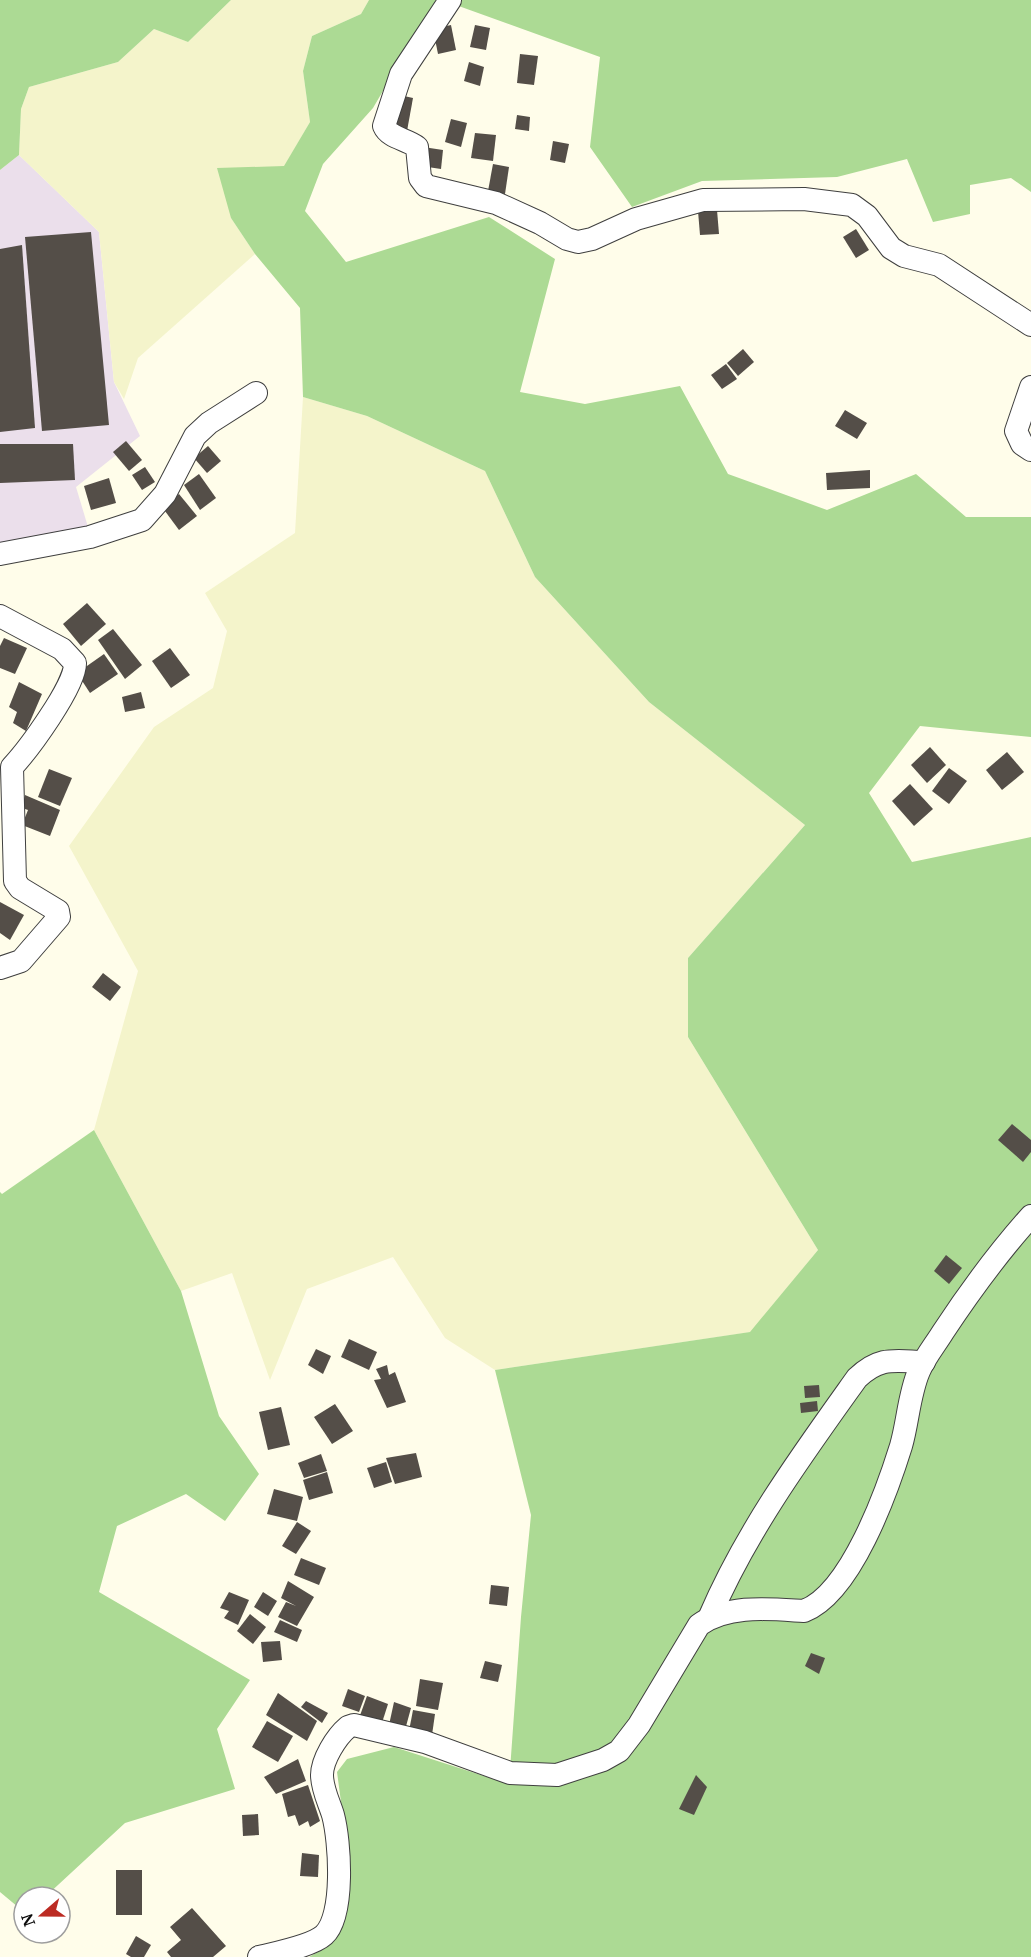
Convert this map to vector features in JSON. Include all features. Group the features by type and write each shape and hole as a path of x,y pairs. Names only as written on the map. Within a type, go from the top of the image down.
{"street":[{"path":"450,0 401,74 384,126 389,134 410,141 417,147 420,178 426,186 496,203 540,223 567,239 578,242 592,239 636,219 703,200 804,199 852,206 867,216 891,248 904,256 939,265 1031,325"},
{"path":"1031,387 1016,431 1022,444 1031,450"},
{"path":"0,554 90,537 142,520 165,494 195,436 209,423 256,393"},
{"path":"0,616 62,649 75,663 70,685 23,755 6,764 15,881 20,888 59,914 58,920 21,961 0,968"},
{"path":"259,1957 317,1940 330,1928 338,1906 338,1849 334,1817 322,1773 325,1761 348,1727 354,1725 389,1731 510,1773 557,1775 603,1760 619,1751 639,1725 699,1624 724,1611 804,1611 826,1597 856,1556 866,1536 901,1446 916,1379 924,1362 970,1290 997,1254 1031,1216"},
{"path":"710,1617 741,1550 780,1487 856,1378 873,1364 882,1361 924,1362"}],"shaded area":[{"path":"19,155 99,232 114,382 140,436 76,487 88,527 0,544 0,170"}],"green space":[{"path":"0,0 231,0 188,42 154,29 118,62 29,87 21,109 19,155 0,170"},
{"path":"231,0 369,0 361,14 312,36 303,71 310,122 284,167 231,218 255,254 138,358 124,399 114,382 99,232 19,155 21,109 29,87 118,62 154,29 188,42"},
{"path":"369,0 436,0 373,108 323,164 305,211 346,262 489,217 555,259 520,392 585,404 680,386 728,474 827,510 916,474 966,517 1031,517 1031,737 920,726 869,793 912,862 1031,837 1031,1957 309,1957 330,1945 347,1914 341,1802 337,1772 347,1759 394,1747 509,1784 531,1515 495,1370 750,1332 818,1250 688,1037 688,958 805,825 649,702 535,577 485,471 367,416 303,397 300,308 255,254 231,218 217,168 284,166 310,122 303,71 312,36 361,14"},
{"path":"442,0 1031,0 1031,192 1011,178 970,185 970,214 933,222 907,159 837,177 702,181 632,207 590,147 600,57"},
{"path":"303,397 367,416 485,471 535,577 649,702 805,825 688,958 688,1037 818,1250 751,1332 495,1370 445,1338 393,1257 307,1289 270,1380 232,1273 181,1291 94,1130 138,971 69,846 154,727 213,688 227,631 205,593 295,533"},
{"path":"94,1130 181,1291 219,1416 259,1474 225,1521 186,1494 117,1526 99,1592 250,1680 217,1729 235,1789 125,1823 58,1885 12,1885 12,1902 0,1892 0,1192 2,1194"}],"building":[{"path":"451,25 456,50 438,54 433,29"},
{"path":"475,25 490,28 486,50 470,47"},
{"path":"520,54 538,56 534,85 517,83"},
{"path":"469,62 484,67 480,86 464,81"},
{"path":"395,94 413,98 407,131 389,128"},
{"path":"517,115 530,117 529,131 515,129"},
{"path":"451,119 467,123 461,147 445,142"},
{"path":"475,133 496,135 493,161 471,158"},
{"path":"553,141 569,144 565,163 550,160"},
{"path":"423,147 443,150 441,169 421,166"},
{"path":"493,164 509,167 505,194 488,191"},
{"path":"717,210 719,234 700,235 698,211"},
{"path":"856,229 869,250 856,258 843,237"},
{"path":"91,232 109,425 42,431 25,237"},
{"path":"22,245 35,428 0,432 0,249"},
{"path":"743,349 754,362 738,376 727,363"},
{"path":"726,364 737,379 722,389 711,375"},
{"path":"845,410 867,423 857,439 835,426"},
{"path":"126,441 142,460 129,471 113,452"},
{"path":"0,444 73,444 75,480 0,483"},
{"path":"208,446 221,461 207,473 194,458"},
{"path":"145,467 155,482 142,490 132,475"},
{"path":"870,470 870,488 827,490 826,473"},
{"path":"199,474 216,498 200,510 184,485"},
{"path":"109,478 116,503 91,510 84,486"},
{"path":"179,494 197,516 179,530 162,507"},
{"path":"87,603 106,624 81,646 63,624"},
{"path":"113,629 142,665 125,679 98,640"},
{"path":"4,638 27,648 15,674 0,668 0,646"},
{"path":"170,648 190,675 171,688 152,661"},
{"path":"104,654 118,674 90,693 77,673"},
{"path":"19,682 42,694 26,731 13,723 17,712 9,707"},
{"path":"141,692 145,708 125,712 122,697"},
{"path":"930,747 946,765 927,783 911,765"},
{"path":"1007,752 1024,772 1002,790 986,770"},
{"path":"949,768 967,781 949,804 932,791"},
{"path":"49,769 72,778 60,806 38,797"},
{"path":"910,784 933,809 914,826 892,801"},
{"path":"25,795 60,810 50,836 22,825 28,810 22,808"},
{"path":"0,902 24,915 10,940 0,933"},
{"path":"103,973 121,987 110,1001 92,987"},
{"path":"1012,1124 1031,1140 1031,1152 1023,1162 998,1140"},
{"path":"946,1255 962,1268 949,1284 934,1271"},
{"path":"349,1339 377,1352 369,1370 341,1357"},
{"path":"316,1349 331,1356 323,1374 308,1365"},
{"path":"387,1365 389,1375 395,1372 406,1402 387,1408 374,1380 381,1379 376,1369"},
{"path":"819,1385 820,1397 805,1398 804,1386"},
{"path":"817,1401 818,1411 801,1413 800,1403"},
{"path":"335,1404 353,1431 332,1444 314,1417"},
{"path":"281,1407 290,1445 268,1450 259,1412"},
{"path":"416,1453 422,1477 395,1484 386,1458"},
{"path":"321,1454 327,1471 304,1478 298,1463"},
{"path":"386,1462 392,1482 374,1488 367,1468"},
{"path":"327,1472 333,1493 309,1500 303,1480"},
{"path":"274,1489 303,1497 297,1521 267,1514"},
{"path":"297,1522 311,1531 296,1554 282,1546"},
{"path":"301,1558 326,1568 319,1585 294,1575"},
{"path":"288,1581 314,1597 297,1626 278,1617 286,1602 296,1606 281,1598"},
{"path":"491,1585 509,1587 507,1606 489,1604"},
{"path":"229,1592 249,1600 238,1625 224,1618 229,1611 220,1608"},
{"path":"263,1592 277,1601 268,1616 254,1607"},
{"path":"250,1614 266,1627 253,1644 237,1631"},
{"path":"280,1620 302,1630 297,1642 274,1632"},
{"path":"280,1641 282,1660 263,1662 261,1642"},
{"path":"811,1653 825,1658 819,1674 805,1666"},
{"path":"485,1661 502,1665 498,1682 480,1678"},
{"path":"420,1679 443,1683 438,1710 416,1706"},
{"path":"348,1689 365,1696 359,1712 342,1706"},
{"path":"278,1693 317,1721 307,1741 266,1715"},
{"path":"367,1696 388,1704 380,1729 358,1721"},
{"path":"306,1701 328,1713 322,1723 301,1707"},
{"path":"394,1702 411,1708 405,1730 389,1725"},
{"path":"413,1710 435,1714 432,1735 409,1731"},
{"path":"267,1721 293,1736 278,1762 252,1747"},
{"path":"298,1759 306,1781 276,1794 264,1777"},
{"path":"696,1775 707,1787 694,1815 679,1809"},
{"path":"308,1785 320,1821 310,1827 308,1821 299,1826 295,1815 288,1817 282,1794"},
{"path":"258,1814 259,1835 243,1836 242,1815"},
{"path":"302,1853 319,1855 318,1877 300,1876"},
{"path":"116,1870 142,1870 142,1915 116,1915"},
{"path":"192,1908 226,1946 213,1957 171,1957 167,1952 181,1940 170,1927"},
{"path":"136,1936 151,1945 144,1957 131,1957 126,1954"}]}
